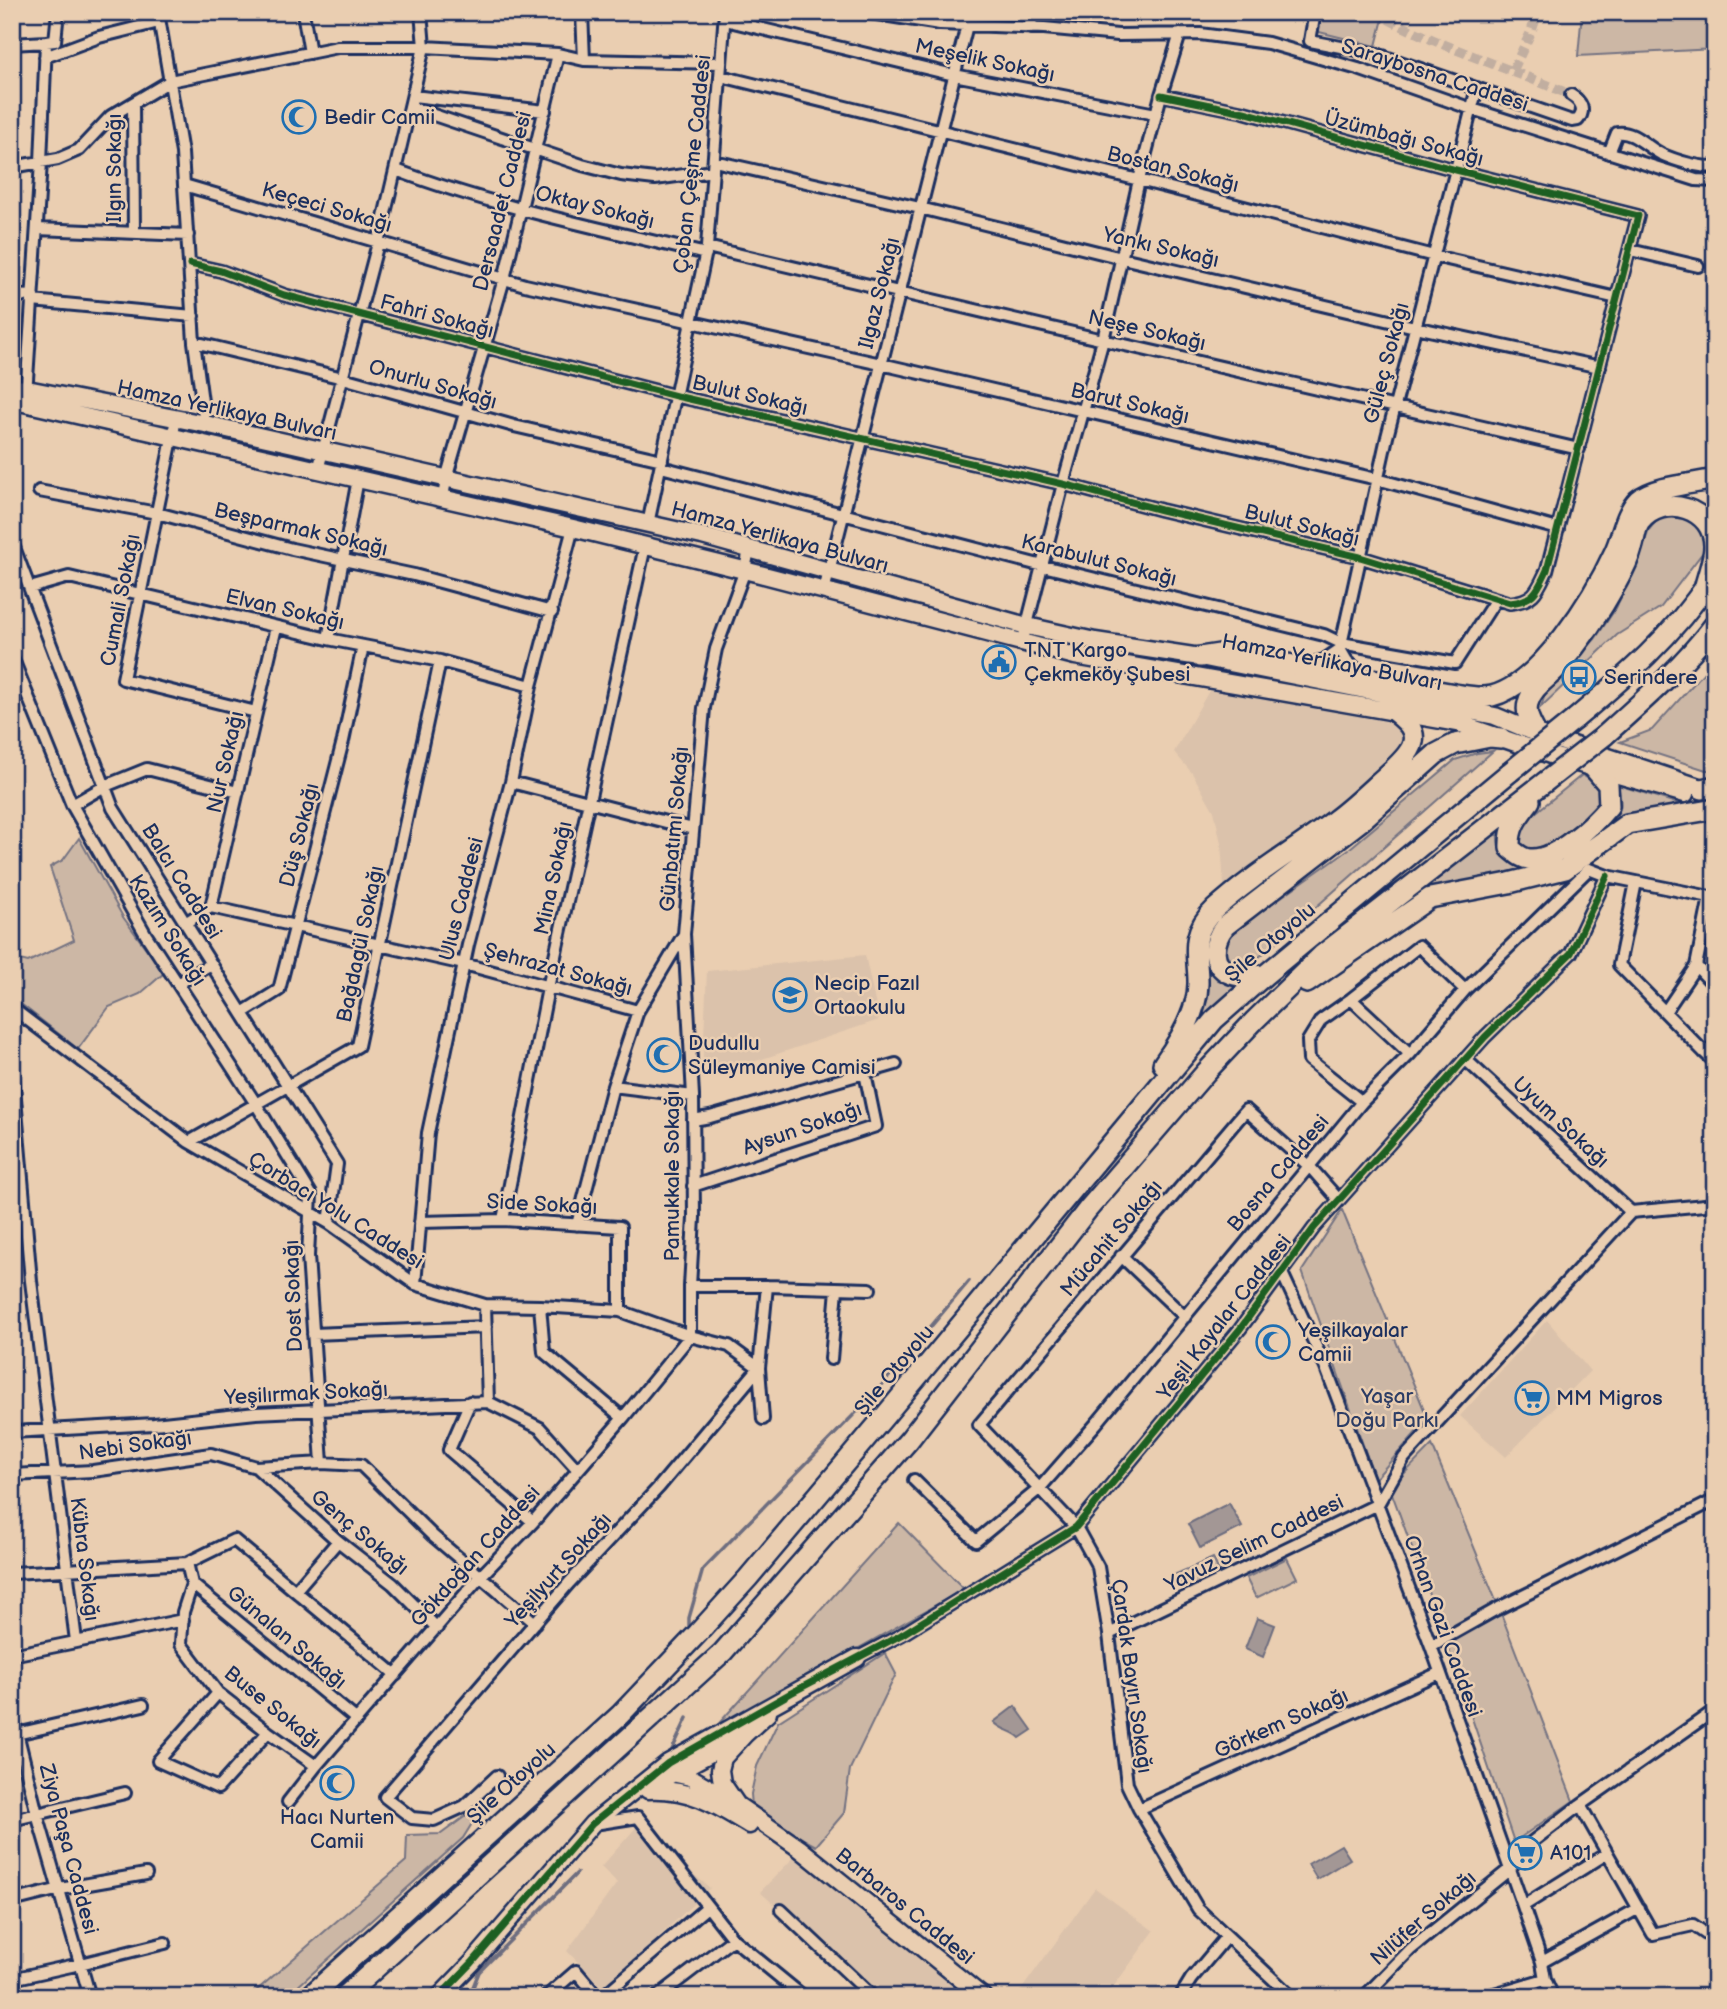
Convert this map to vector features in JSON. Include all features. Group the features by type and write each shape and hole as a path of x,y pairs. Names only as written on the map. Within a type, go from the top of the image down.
{"highway":[{"path":"1200,657 1226,653 1479,698 1493,696 1509,690 1532,674 1555,647 1589,598 1611,559 1631,510 1638,501 1660,490 1715,479"},
{"path":"1536,733 1527,716 1528,703 1534,692 1557,670 1609,596 1626,565 1639,524 1647,516 1658,509 1671,506 1693,510 1702,517 1715,547 1710,581"},
{"name":"Şile Otoyolu","path":"309,1997 620,1715 698,1633 876,1427 1214,1020 1653,651 1683,618 1710,581"},
{"path":"1592,766 1608,785 1609,806 1599,818 1556,853 1529,859 1519,856 1510,848 1511,830 1545,782 1604,736 1649,695 1715,624"},
{"path":"1693,650 1715,638"},
{"path":"1110,1144 1177,1043 1196,1002 1196,948 1201,925 1215,909 1247,883 1337,819 1393,769 1413,744 1410,726 1395,712"},
{"path":"1265,975 1230,974 1219,965 1214,951 1217,935 1225,926 1361,821 1436,754 1455,744 1490,737 1501,738"},
{"name":"Şile Otoyolu","path":"344,1997 723,1653 909,1440 1088,1209 1206,1072 1255,1020 1322,956 1545,782"},
{"path":"1255,1020 1430,898 1510,883 1565,869 1627,824 1715,809"}],"main road":[{"name":"Hamza Yerlikaya Bulvarı","path":"19,396 205,424 648,524 828,570 1027,626 1200,657 1495,716 1536,733 1712,792"},
{"name":"Hamza Yerlikaya Bulvarı","path":"19,396 171,436 745,570 1022,644 1075,656 1458,723 1592,766 1712,792"},
{"name":"Yeşil Kayalar Caddesi","path":"736,1732 791,1693 857,1658"},
{"path":"439,1997 593,1825 736,1732"},
{"path":"736,1732 720,1770 722,1783 737,1805"},
{"path":"593,1825 618,1814 675,1770"},
{"path":"675,1770 695,1796"},
{"path":"675,1770 737,1805 799,1848"},
{"path":"648,1790 680,1791 695,1796 780,1843 799,1848"},
{"name":"Barbaros Caddesi","path":"799,1848 983,1997"}],"street":[{"path":"12,44 55,41 58,12"},
{"path":"303,12 310,52"},
{"path":"318,470 378,243 424,47 421,12"},
{"path":"582,12 584,60"},
{"name":"Saraybosna Caddesi","path":"864,12 940,23 1118,34 1200,34 1268,43 1358,69 1696,180 1715,181"},
{"path":"1031,28 1032,12"},
{"path":"1315,12 1310,41 1377,54 1572,121 1578,120 1583,111 1578,99 1571,95"},
{"name":"Çoban Çeşme Caddesi","path":"648,524 707,250 725,16"},
{"name":"Meşelik Sokağı","path":"725,16 954,75 1156,114"},
{"path":"45,57 159,17 182,153 194,342 205,424"},
{"name":"Ilgaz Sokağı","path":"824,591 967,25"},
{"path":"1022,644 1103,340 1156,114 1180,34"},
{"path":"19,396 32,299 46,42"},
{"path":"12,167 58,159 79,150 111,116 170,81 338,47 424,47 558,54 584,60 721,63"},
{"name":"Dersaadet Caddesi","path":"443,498 446,479 504,279 558,54"},
{"name":"Bostan Sokağı","path":"721,76 1434,256 1617,298"},
{"name":"Güleç Sokağı","path":"1341,646 1377,479 1477,88"},
{"name":"Üzümbağı Sokağı","path":"1161,95 1244,112 1638,216"},
{"path":"411,101 545,111"},
{"path":"411,101 582,166 655,179 714,166"},
{"name":"Ilgın Sokağı","path":"134,103 134,233"},
{"path":"1609,153 1617,133 1627,132 1662,155 1706,167 1715,166"},
{"name":"Yankı Sokağı","path":"714,166 920,208 1415,327 1600,368"},
{"name":"Oktay Sokağı","path":"396,170 421,180 522,208 707,250"},
{"name":"Keçeci Sokağı","path":"184,185 504,279 692,321"},
{"name":"Bulut Sokağı","path":"676,396 1063,484 1360,557 1510,603 1526,601 1538,589 1547,570 1638,216"},
{"path":"37,229 188,235"},
{"name":"Neşe Sokağı","path":"707,250 899,291 1579,449"},
{"path":"1630,250 1698,266"},
{"name":"Fahri Sokağı","path":"190,264 221,271 284,295 676,396"},
{"path":"12,295 193,316"},
{"name":"Barut Sokağı","path":"692,321 1377,479 1558,528"},
{"name":"Onurlu Sokağı","path":"194,342 662,463"},
{"name":"Cumali Sokağı","path":"176,419 123,679 256,712"},
{"name":"Karabulut Sokağı","path":"662,463 1043,566 1324,635 1341,646 1455,663 1496,598"},
{"path":"328,639 358,479"},
{"name":"Beşparmak Sokağı","path":"39,491 157,513 292,549 414,575 552,612"},
{"name":"Ulus Caddesi","path":"415,1284 428,1133 464,964 531,686 573,528"},
{"name":"Balcı Caddesi","path":"12,542 113,808 337,1164 329,1223"},
{"name":"Mina Sokağı","path":"503,1220 548,988 645,546"},
{"name":"Günbatımı Sokağı","path":"577,1225 613,1086 638,1011 684,934 704,708 716,649 745,570 749,549"},
{"name":"Elvan Sokağı","path":"30,588 69,578 328,639 440,662 531,686"},
{"name":"Nur Sokağı","path":"211,907 276,627"},
{"name":"Düş Sokağı","path":"242,1013 279,990 343,741 363,646"},
{"path":"1295,665 1324,660 1341,646 1347,661 1370,679"},
{"name":"Kazım Sokağı","path":"12,657 72,805 146,935 311,1194 309,1211"},
{"name":"Bağdagül Sokağı","path":"189,1142 358,1046 440,662"},
{"path":"72,805 105,786 147,769 238,792"},
{"path":"510,782 693,829"},
{"name":"Bosna Caddesi","path":"914,1480 976,1541 1039,1489 1362,1102 1410,1054 1465,990 1589,869 1607,876 1712,897"},
{"name":"Yeşil Kayalar Caddesi","path":"857,1658 901,1635 1076,1527 1240,1329 1314,1228 1485,1037 1572,953 1607,876"},
{"path":"1636,882 1619,965 1715,1062"},
{"path":"1665,1012 1696,965 1712,897"},
{"path":"185,923 211,907"},
{"name":"Şehrazat Sokağı","path":"211,907 464,964 638,1011"},
{"name":"Pamukkale Sokağı","path":"684,934 693,1096 694,1218 690,1336"},
{"path":"1362,1102 1309,1060 1308,1041 1321,1020 1419,946 1465,990"},
{"path":"178,984 211,964"},
{"path":"1696,965 1715,986"},
{"path":"1351,999 1410,1054"},
{"name":"Çorbacı Yolu Caddesi","path":"12,1008 189,1142 329,1223 415,1284 485,1305 620,1311 690,1336 729,1346 758,1368"},
{"path":"1704,1052 1715,1046"},
{"name":"Uyum Sokağı","path":"1465,1059 1631,1212"},
{"name":"Kübra Sokağı","path":"12,1064 24,1206 76,1641"},
{"path":"693,1120 896,1064"},
{"name":"Aysun Sokağı","path":"693,1186 876,1126 865,1073"},
{"path":"613,1086 693,1096"},
{"name":"Mücahit Sokağı","path":"1039,1489 979,1425 1246,1110 1310,1167 1339,1200"},
{"path":"1378,1504 1404,1458 1631,1212 1715,1205"},
{"path":"12,1207 24,1206"},
{"name":"Dost Sokağı","path":"309,1211 308,1256 321,1463"},
{"name":"Side Sokağı","path":"420,1222 503,1220 620,1227 620,1311"},
{"path":"1121,1256 1185,1317"},
{"name":"Orhan Gazi Caddesi","path":"1282,1273 1326,1368 1378,1504 1431,1646 1553,1997"},
{"path":"690,1286 870,1289"},
{"path":"762,1419 758,1368 767,1286"},
{"path":"831,1359 837,1289"},
{"path":"485,1305 488,1402"},
{"path":"540,1306 544,1352 623,1418"},
{"path":"313,1334 486,1327"},
{"name":"Gökdoğan Caddesi","path":"288,1802 480,1577 533,1522 623,1418 690,1336"},
{"name":"Yeşilyurt Sokağı","path":"497,1776 465,1806 434,1820 412,1818 385,1797 569,1583 659,1487 758,1368"},
{"path":"470,1402 449,1450 533,1522"},
{"name":"Yeşilırmak Sokağı","path":"12,1432 103,1428 256,1413 488,1402 540,1428 578,1470"},
{"name":"Nebi Sokağı","path":"12,1475 93,1471 211,1454 256,1467 321,1463 360,1465 433,1536 536,1623"},
{"name":"Genç Sokağı","path":"256,1467 338,1541 393,1584 437,1628"},
{"name":"Çardak Bayırı Sokağı","path":"1039,1489 1076,1527 1098,1567 1127,1784 1139,1809 1198,1909 1292,1997"},
{"path":"1431,1646 1495,1610 1715,1500"},
{"name":"Yavuz Selim Caddesi","path":"1109,1634 1378,1504"},
{"path":"12,1573 187,1563 234,1541 396,1675"},
{"path":"295,1591 338,1541"},
{"name":"Buse Sokağı","path":"187,1563 192,1584 183,1612 181,1644 218,1693 316,1766"},
{"name":"Günalan Sokağı","path":"192,1584 357,1720"},
{"path":"12,1655 183,1620"},
{"name":"Görkem Sokağı","path":"1139,1809 1439,1673"},
{"path":"218,1693 158,1761 218,1788 268,1732"},
{"path":"15,1735 143,1705"},
{"name":"Nilüfer Sokağı","path":"1364,1997 1411,1949 1510,1869 1524,1848 1715,1710"},
{"name":"Ziya Paşa Caddesi","path":"12,1712 15,1735 90,1997"},
{"path":"12,1821 125,1793"},
{"path":"1580,1805 1653,1934 1693,1925 1715,1940"},
{"path":"593,1825 638,1817 706,1908 733,1939 804,1997"},
{"path":"1523,1906 1606,1854"},
{"path":"12,1901 60,1889 146,1874"},
{"path":"545,1997 576,1971 600,1997 706,1908"},
{"path":"1542,1962 1639,1908"},
{"path":"781,1910 873,1997"},
{"path":"1180,1997 1191,1979 1227,1936"},
{"path":"657,1997 733,1939"},
{"path":"12,1979 165,1943"},
{"path":"1484,1997 1545,1979"},
{"path":"781,1997 794,1989"}],"shaded area":[{"path":"1210,689 1395,723 1403,730 1408,745 1344,806 1224,886 1221,843 1214,811 1192,773 1174,752"},
{"name":"Necip Fazıl Ortaokulu","path":"865,955 879,1020 702,1079 707,971"},
{"name":"MM Migros","path":"1547,1320 1590,1371 1506,1457 1460,1416"},
{"path":"1229,1503 1242,1527 1200,1548 1188,1524"},
{"path":"1257,1618 1275,1625 1263,1657 1245,1649"},
{"path":"1015,1706 1032,1730 1020,1738 994,1722"},
{"path":"640,1823 674,1858 710,1888 604,1989 567,1951 617,1883 601,1867"},
{"path":"1341,1845 1350,1859 1317,1879 1308,1864"},
{"path":"797,1854 966,1997 879,1997 760,1892"},
{"path":"1095,1888 1154,1931 1106,1997 1016,1997"}],"green space":[{"path":"1320,12 1373,12 1384,15 1376,46 1315,31"},
{"path":"1582,12 1715,12 1715,49 1578,56"},
{"path":"1668,513 1690,515 1705,539 1703,552 1661,607 1617,635 1541,707 1546,691 1595,639 1616,608 1649,530 1657,520"},
{"path":"1715,660 1715,770 1706,770 1620,742 1652,730"},
{"path":"1493,751 1249,966 1234,962 1224,953 1223,947 1230,933 1349,849 1455,760"},
{"path":"1582,775 1598,785 1604,794 1600,807 1543,849 1522,849 1518,843 1524,822"},
{"path":"1618,785 1686,806 1611,824 1620,806"},
{"path":"1498,829 1499,845 1504,856 1513,863 1528,868 1420,893"},
{"path":"79,838 123,917 164,973 140,994 109,1007 78,1049 12,997 12,958 28,962 74,940 50,867 63,860"},
{"path":"1210,971 1218,980 1238,984 1197,1024"},
{"name":"Yaşar Doğu Parkı","path":"1342,1210 1428,1419 1375,1479 1302,1271"},
{"path":"1432,1445 1497,1603 1573,1801 1514,1842 1390,1488"},
{"path":"899,1523 964,1589 713,1730"},
{"path":"1213,1558 1221,1576 1184,1592 1176,1574"},
{"path":"1287,1558 1297,1578 1256,1598 1246,1578"},
{"path":"885,1653 896,1674 850,1769 844,1813 816,1846 759,1815 752,1806 751,1794 757,1766 778,1722"},
{"path":"486,1801 463,1838 286,1997 249,1997 406,1861 407,1835 441,1834"}],"waterway":[{"path":"689,1632 689,1618 703,1569 875,1393 969,1281"},
{"path":"671,1752 687,1718"},
{"path":"469,1997 479,1972 577,1873"}],"tunnel":[{"path":"1375,12 1447,46 1571,95"},
{"path":"1513,70 1538,12"}],"cycle path":[{"path":"190,264 221,271 284,295 676,396 1063,484 1360,557 1510,603 1530,597 1547,570 1638,216 1244,112 1161,95"},
{"path":"439,1997 472,1963 592,1824 668,1763 791,1693 901,1635 1076,1527 1240,1329 1314,1228 1485,1037 1571,953 1607,876"}],"place":[{"name":"Bedir Camii","path":"299,117"},
{"name":"TNT Kargo Çekmeköy Şubesi","path":"999,662"},
{"name":"Serindere","path":"1579,677"},
{"name":"Necip Fazıl Ortaokulu","path":"790,995"},
{"name":"Dudullu Süleymaniye Camisi","path":"664,1055"},
{"name":"Yeşilkayalar Camii","path":"1273,1342"},
{"name":"MM Migros","path":"1532,1398"},
{"name":"Hacı Nurten Camii","path":"337,1783"},
{"name":"A101","path":"1525,1853"}]}
